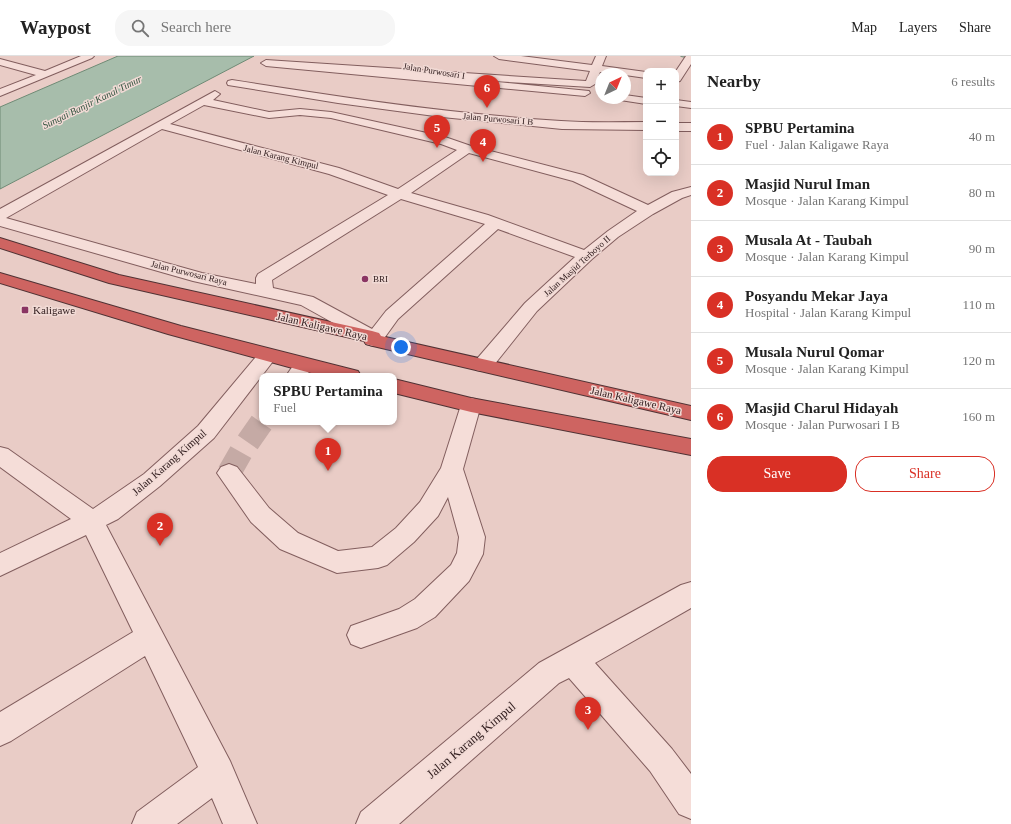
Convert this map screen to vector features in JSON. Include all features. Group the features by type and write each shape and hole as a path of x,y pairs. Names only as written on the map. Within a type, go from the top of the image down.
{"highway":[{"name":"Jalan Kaligawe Raya","path":"0,243 114,279 691,413"},
{"path":"0,278 80,303 267,356 300,370 326,373"},
{"path":"397,387 471,405 691,447"}],"street":[{"path":"0,93 76,56"},
{"path":"0,86 89,56"},
{"path":"261,66 281,56"},
{"path":"499,56 596,68 601,56"},
{"path":"679,74 690,57"},
{"name":"Jalan Purwosari I","path":"353,58 595,94"},
{"path":"0,62 41,73"},
{"path":"261,66 301,65 416,84"},
{"path":"261,66 590,84 595,71"},
{"path":"261,66 585,93"},
{"path":"631,73 643,75"},
{"path":"0,215 205,100 245,75"},
{"name":"Jalan Purwosari I B","path":"232,83 338,100 442,114 562,125 643,126"},
{"path":"631,99 643,101"},
{"path":"205,100 203,101 269,114 300,112 331,115 445,141 467,149 578,178 648,211"},
{"path":"679,103 691,104"},
{"name":"Jalan Karang Kimpul","path":"161,125 334,171 400,194 483,218 586,256"},
{"path":"679,127 691,127"},
{"path":"264,290 264,278 400,194 467,149"},
{"name":"Jalan Masjid Terboyo II","path":"483,365 531,307 586,256 613,234 648,211 677,195 691,191"},
{"name":"Jalan Purwosari Raya","path":"0,221 198,277 264,290 307,301 373,338"},
{"path":"373,338 392,315 495,223"},
{"name":"Jalan Karang Kimpul","path":"0,565 109,512 152,480 206,432 267,356"},
{"path":"229,473 260,515 289,541 337,562 378,557 405,535 429,509 452,469 471,405"},
{"path":"0,455 92,521 218,774 240,824"},
{"path":"361,635 407,619 425,608 460,573 470,554 472,537 452,469"},
{"name":"Jalan Karang Kimpul","path":"372,824 549,673 691,594"},
{"path":"0,730 150,637"},
{"path":"573,660 661,760 691,802"},
{"path":"149,824 218,774"}],"water":[{"name":"Sungai Banjir Kanal Timur","path":"118,56 254,56 0,189 0,107"}],"waterway":[{"path":"682,56 691,58"}],"tunnel":[{"path":"229,473 241,452 260,425"}],"place":[{"name":"Masjid Charul Hidayah","path":"487,108"},
{"name":"Musala Nurul Qomar","path":"437,148"},
{"name":"Posyandu Mekar Jaya","path":"483,162"},
{"name":"BRI","path":"365,279"},
{"name":"Kaligawe","path":"25,310"},
{"name":"SPBU Pertamina","path":"328,471"},
{"name":"Masjid Nurul Iman","path":"160,546"},
{"name":"Musala At - Taubah","path":"588,730"}]}
